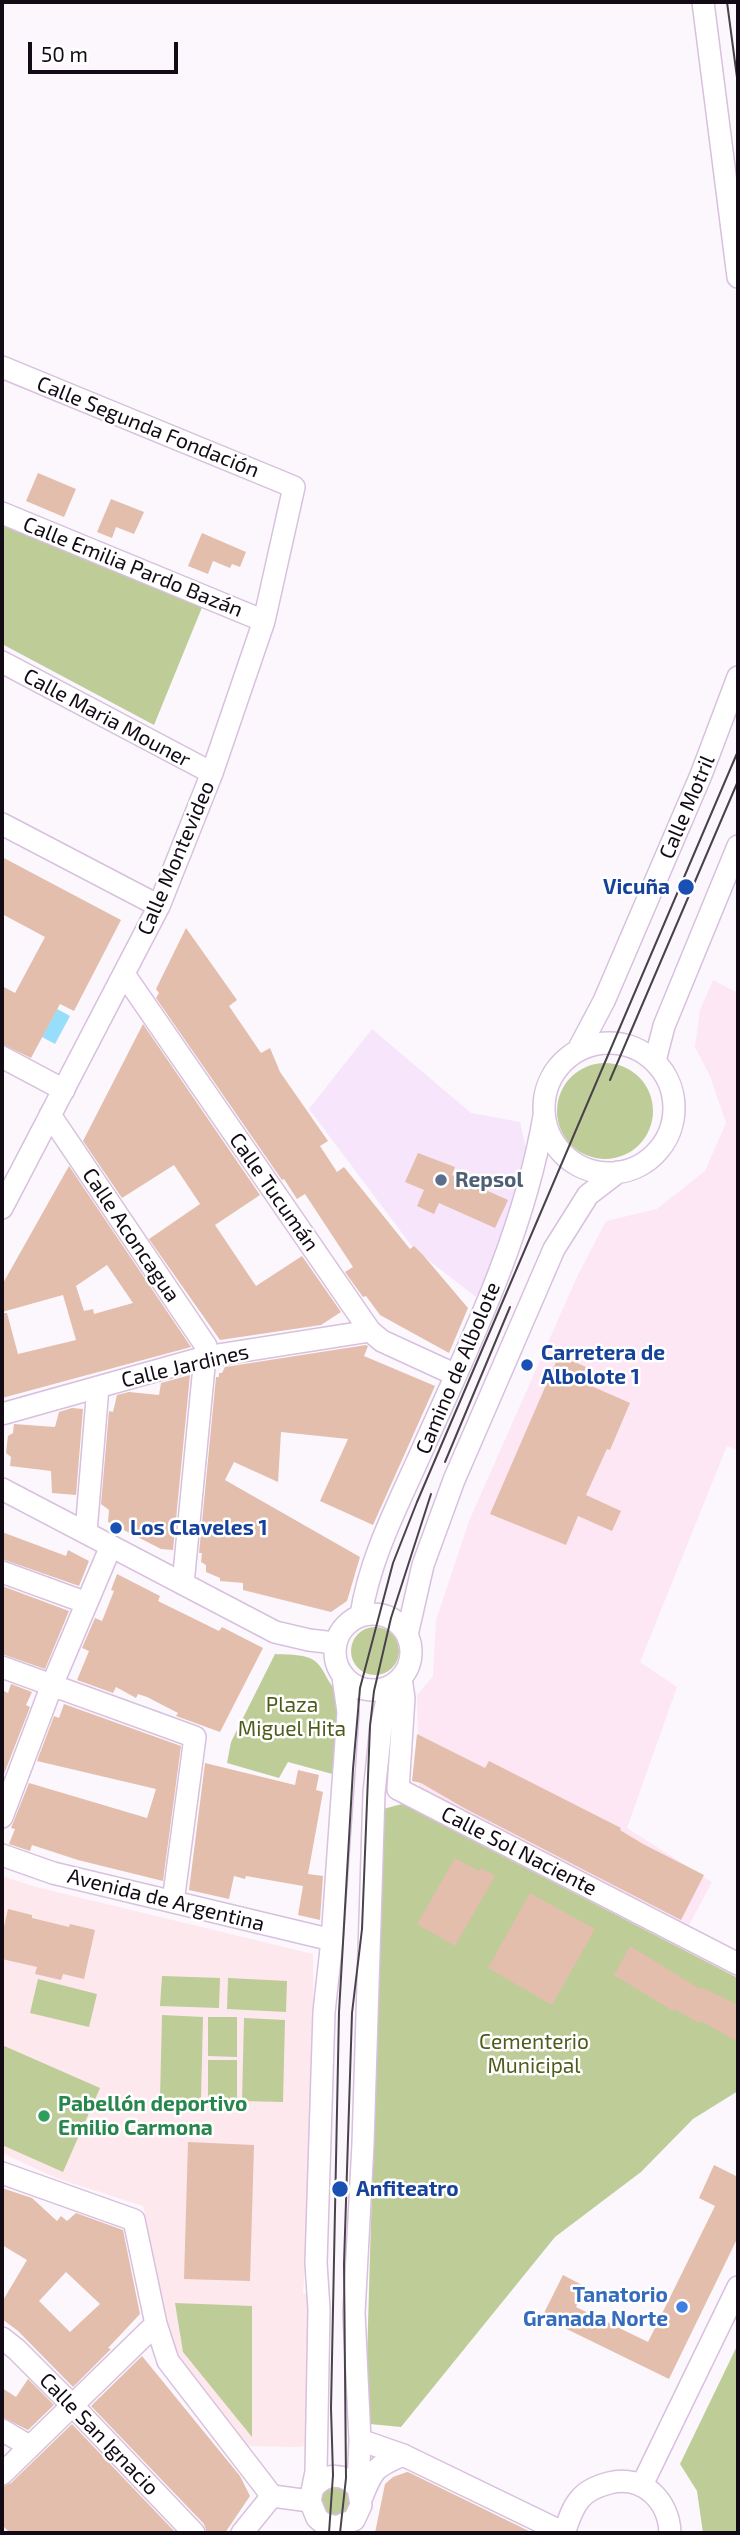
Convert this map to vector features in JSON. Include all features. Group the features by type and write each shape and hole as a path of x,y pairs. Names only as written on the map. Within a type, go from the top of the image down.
{"street":[{"path":"703,2 738,277"},
{"name":"Calle Segunda Fondación","path":"2,368 295,486"},
{"name":"Calle Montevideo","path":"2,1209 159,906 212,773 264,621 295,486"},
{"name":"Calle Emilia Pardo Bazán","path":"2,513 264,621"},
{"name":"Calle Maria Mouner","path":"2,662 212,773"},
{"name":"Calle Motril","path":"578,1050 604,1001 696,788 738,677"},
{"path":"2,824 159,906"},
{"path":"655,1061 664,1026 738,846"},
{"name":"Calle Tucumán","path":"124,974 370,1331 382,1341 456,1375"},
{"path":"614,1042 638,1049 655,1061 667,1078 674,1100 670,1132 662,1147 634,1168 618,1172 599,1172 584,1168 563,1154 551,1138 544,1116 548,1083 556,1069 578,1050 597,1043 614,1042"},
{"path":"2,1057 64,1090"},
{"name":"Calle Aconcagua","path":"51,1115 206,1346 205,1357"},
{"name":"Camino de Albolote","path":"361,1615 380,1543 456,1375 514,1235 536,1166 544,1116"},
{"name":"Camino de Albolote","path":"407,1635 423,1565 454,1480 554,1249 588,1195 618,1172"},
{"name":"Calle Jardines","path":"2,1414 205,1357 370,1331"},
{"path":"183,1584 205,1357"},
{"path":"86,1532 98,1387"},
{"path":"2,1489 275,1632 335,1643"},
{"path":"2,1816 52,1685 111,1546"},
{"path":"2,1572 87,1603"},
{"path":"344,1677 348,1712 332,1940 324,2012 316,2263 319,2309 314,2510 323,2523 336,2527 354,2527 359,2513 360,2494 354,2314 363,2144 374,1793 386,1704 409,1667 412,1650 407,1635 391,1618 374,1614 361,1615 350,1621 335,1643 337,1667 344,1677 355,1686 373,1691 398,1681"},
{"path":"2,1667 195,1737 173,1902"},
{"name":"Calle Sol Naciente","path":"398,1681 404,1699 398,1789 738,1964"},
{"name":"Avenida de Argentina","path":"2,1855 53,1873 332,1940"},
{"path":"2,2173 134,2220 156,2324 168,2361 272,2496 314,2510"},
{"path":"642,2485 738,2287"},
{"path":"2,2474 156,2324"},
{"name":"Calle San Ignacio","path":"2,2338 73,2406 194,2533"},
{"path":"2,2430 29,2446"},
{"path":"360,2440 403,2455 564,2533 581,2498 596,2487 619,2481 642,2485 660,2500 669,2516 670,2533"},
{"path":"360,2494 371,2473 382,2464 403,2455"},
{"path":"314,2510 325,2477 346,2478 360,2494"},
{"path":"242,2533 272,2496"}],"shaded area":[{"path":"713,980 738,993 738,1450 727,1446 640,1662 677,1687 627,1828 712,1882 689,1925 419,1787 417,1695 433,1676 436,1620 469,1521 577,1277 606,1221 657,1209 705,1171 726,1123 710,1076 695,1047 700,1010"},
{"name":"Repsol","path":"372,1029 471,1113 520,1122 526,1149 514,1212 476,1297 414,1249 309,1109"},
{"path":"2,1876 36,1887 313,1954 315,2142 303,2293 310,2295 305,2445 248,2446 174,2356 143,2206 56,2178 2,2153"}],"green space":[{"path":"2,523 203,605 154,725 2,644"},
{"path":"605,1063 623,1067 639,1077 649,1093 653,1111 649,1129 639,1145 623,1155 605,1159 587,1155 571,1145 561,1129 557,1111 561,1093 571,1077 587,1067"},
{"path":"375,1627 384,1628 392,1634 398,1642 398,1660 392,1668 384,1674 375,1675 366,1674 358,1668 352,1660 351,1651 352,1642 358,1634 366,1628"},
{"name":"Plaza Miguel Hita","path":"275,1654 298,1655 315,1661 339,1693 336,1775 288,1762 279,1778 227,1763 231,1742"},
{"name":"Cementerio Municipal","path":"402,1804 738,1978 738,2091 693,2119 641,2172 555,2237 401,2427 370,2424 367,2359 383,1809"},
{"path":"162,1976 220,1978 219,2008 160,2006"},
{"path":"228,1978 287,1981 286,2012 227,2009"},
{"path":"38,1979 97,1994 89,2027 30,2013"},
{"path":"162,2015 203,2017 201,2099 160,2098"},
{"path":"208,2017 237,2017 237,2057 208,2056"},
{"path":"244,2018 285,2020 283,2102 242,2101"},
{"name":"Pabellón deportivo Emilio Carmona","path":"2,2045 100,2088 63,2172 2,2145"},
{"path":"208,2060 237,2060 237,2100 208,2100"},
{"path":"175,2303 252,2306 252,2437 183,2352"},
{"path":"738,2344 738,2533 703,2533 697,2491 680,2464"},
{"path":"335,2487 346,2491 350,2502 346,2513 335,2517 324,2513 320,2502 324,2491"}],"water":[{"path":"57,1009 70,1016 55,1044 42,1037"}],"building":[{"path":"38,473 76,489 64,517 26,501"},
{"path":"111,499 144,512 134,534 116,527 112,538 97,532"},
{"path":"202,533 246,552 240,567 232,564 230,568 213,561 208,574 188,566"},
{"path":"2,857 121,920 74,1011 60,1004 31,1058 2,1044 2,986 15,993 45,937 2,914"},
{"path":"186,928 237,1000 229,1006 261,1053 270,1048 280,1072 328,1141 320,1146 337,1172 344,1167 410,1249 414,1246 423,1255 468,1308 449,1353 380,1315 366,1296 363,1297 345,1272 353,1267 305,1194 297,1199 284,1179 282,1180 156,998 159,993 156,989"},
{"path":"143,1024 260,1195 215,1225 256,1286 302,1256 341,1312 321,1325 220,1340 149,1239 200,1204 174,1165 122,1198 83,1141"},
{"path":"418,1153 455,1167 452,1175 508,1200 495,1228 439,1203 434,1214 417,1206 424,1190 405,1182"},
{"path":"69,1166 191,1347 2,1398 2,1313 7,1313 18,1354 76,1340 63,1295 2,1312 2,1285","holes":["107,1265 133,1303 94,1314 93,1309 84,1311 76,1286"]},
{"path":"368,1346 364,1356 435,1386 373,1525 320,1501 348,1439 281,1432 278,1482 234,1462 225,1480 360,1557 347,1601 331,1612 243,1590 243,1583 220,1581 220,1578 206,1572 206,1565 201,1562 202,1553 199,1553 216,1377 219,1377 225,1367"},
{"path":"559,1355 586,1367 580,1381 630,1403 610,1450 607,1449 586,1495 621,1511 612,1531 578,1516 566,1545 490,1514"},
{"path":"190,1375 173,1550 161,1549 108,1522 109,1510 101,1504 109,1411 113,1412 117,1395 129,1392 159,1395 161,1383"},
{"path":"72,1408 83,1409 76,1495 52,1493 51,1471 10,1466 11,1457 6,1453 8,1436 13,1433 14,1424 55,1427 59,1412"},
{"path":"2,1532 66,1556 68,1550 89,1561 79,1586 2,1559"},
{"path":"117,1574 160,1596 158,1601 219,1631 222,1627 263,1648 220,1732 176,1716 178,1713 147,1697 138,1694 136,1698 116,1687 113,1693 77,1680 89,1651 82,1648 95,1618 102,1621 114,1591 111,1590"},
{"path":"2,1586 69,1611 45,1669 2,1654"},
{"path":"11,1684 32,1692 26,1705 30,1707 4,1774 2,1690 8,1693"},
{"path":"64,1704 181,1746 163,1881 78,1860 32,1845 30,1851 9,1844 15,1829 11,1828 29,1783 147,1818 156,1789 37,1761 54,1716 59,1718"},
{"path":"417,1734 485,1768 489,1761 621,1828 620,1830 643,1844 704,1875 681,1920 421,1783 412,1781"},
{"path":"205,1763 295,1785 298,1770 319,1775 316,1790 323,1792 308,1874 323,1876 320,1920 298,1915 303,1886 234,1876 229,1899 189,1890"},
{"path":"455,1858 495,1876 455,1946 417,1924"},
{"path":"530,1893 595,1929 552,2005 488,1968"},
{"path":"8,1909 69,1927 70,1924 95,1930 84,1979 63,1974 61,1980 35,1974 37,1967 2,1959 2,1936"},
{"path":"630,1946 700,1989 701,1987 738,2005 738,2042 701,2021 699,2023 674,2009 673,2011 614,1975"},
{"path":"188,2142 254,2145 250,2281 184,2279"},
{"path":"714,2165 738,2177 738,2237 669,2379 542,2317 563,2275 586,2287 576,2307 648,2342 715,2206 699,2198"},
{"path":"2,2188 32,2198 57,2221 61,2216 67,2221 76,2213 123,2230 140,2314 108,2348 111,2349 73,2387 18,2331 2,2319 2,2302 27,2260 2,2245","holes":["66,2272 100,2304 70,2332 39,2301"]},
{"path":"142,2356 240,2476 250,2496 225,2533 207,2533 204,2524 91,2406"},
{"path":"28,2379 54,2405 28,2430 2,2417 2,2388 16,2397"},
{"path":"72,2424 176,2533 10,2533 2,2525 2,2487 11,2483"},
{"path":"407,2472 533,2533 375,2533 385,2484 393,2477"}],"tram line":[{"path":"727,2 738,85"},
{"path":"329,2533 333,2475 331,2408 339,2012 360,1688 393,1563 417,1502 738,751"},
{"path":"610,1080 738,781"},
{"path":"445,1462 510,1307"},
{"path":"340,2533 346,2478 344,2264 352,2013 362,1929 370,1726 374,1691 391,1618 431,1494"}],"place":[{"name":"Vicuña","path":"686,887"},
{"name":"Repsol","path":"441,1180"},
{"name":"Carretera de Albolote 1","path":"527,1365"},
{"name":"Los Claveles 1","path":"116,1528"},
{"name":"Pabellón deportivo Emilio Carmona","path":"44,2116"},
{"name":"Anfiteatro","path":"340,2189"},
{"name":"Tanatorio Granada Norte","path":"682,2307"}]}
